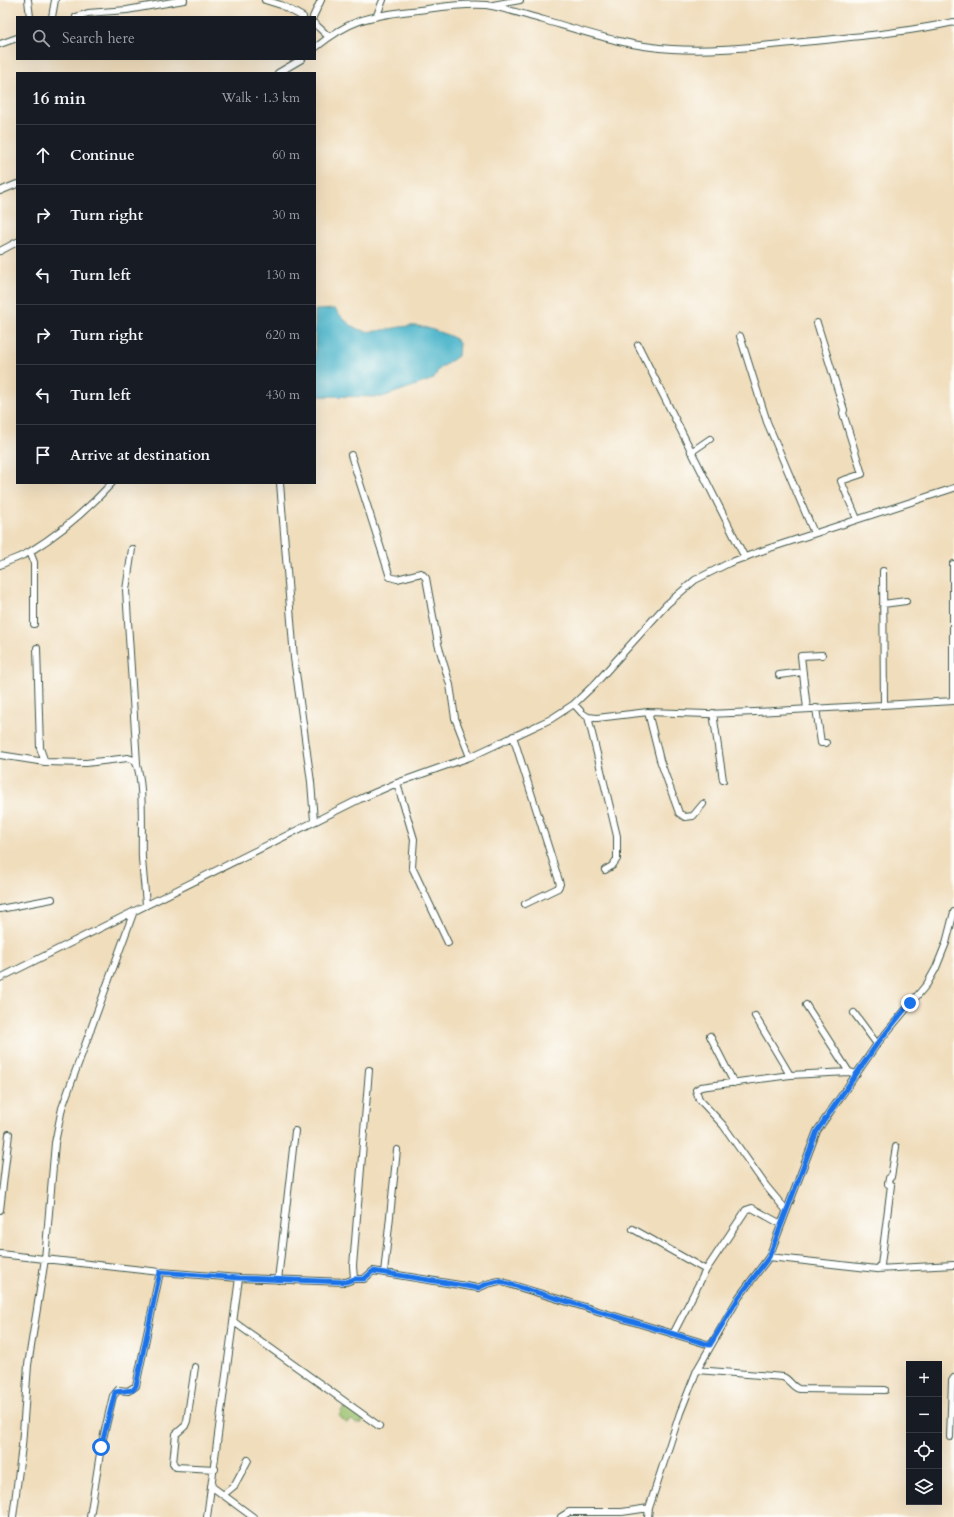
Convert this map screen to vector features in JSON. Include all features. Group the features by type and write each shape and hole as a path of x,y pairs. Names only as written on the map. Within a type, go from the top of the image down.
{"street":[{"path":"28,0 30,16"},
{"path":"52,16 55,0"},
{"path":"79,16 88,13 127,10 165,1 184,0"},
{"path":"264,0 281,5 301,16"},
{"path":"314,16 321,0"},
{"path":"377,15 382,0"},
{"path":"316,47 343,27 377,15 456,6 487,6 520,0"},
{"path":"487,6 597,35 670,49 696,50 756,47 875,35 926,28 954,22"},
{"path":"316,25 329,37"},
{"path":"0,44 16,38"},
{"path":"280,72 300,60"},
{"path":"0,191 16,184"},
{"path":"0,251 16,243"},
{"path":"817,323 862,474 841,481 857,519"},
{"path":"740,336 767,422 814,533"},
{"path":"638,345 745,558"},
{"path":"691,452 710,439"},
{"path":"351,455 390,577 396,579 421,573 426,578 438,644 450,686 455,718 470,757"},
{"path":"0,565 30,552 79,514 111,484"},
{"path":"280,484 294,658 311,782 314,821"},
{"path":"0,978 314,821 397,783 470,757 551,719 574,704 596,684 667,604 695,580 729,563 814,533 954,488"},
{"path":"132,549 126,590 136,763 142,803 142,859 146,905"},
{"path":"30,552 34,562 34,624"},
{"path":"588,717 597,718 648,712 713,714 953,701 953,564"},
{"path":"883,571 884,705"},
{"path":"883,604 906,601"},
{"path":"38,648 40,748 45,762"},
{"path":"807,709 801,656 822,655"},
{"path":"779,675 803,672"},
{"path":"574,704 588,717 617,836 617,859 612,866 605,870"},
{"path":"816,708 821,743 826,743"},
{"path":"648,712 660,760 680,813 685,817 693,816 703,804"},
{"path":"713,714 723,780"},
{"path":"513,736 560,884 558,888 525,904"},
{"path":"0,755 45,762 86,764 128,758 136,763"},
{"path":"397,783 414,839 412,867 448,943"},
{"path":"0,909 52,899"},
{"path":"13,1517 22,1446 28,1364 40,1299 54,1149 62,1108 134,911"},
{"path":"648,1517 649,1508 670,1442 696,1370 739,1297 769,1257 817,1131 877,1044 927,984 951,936 954,912"},
{"path":"806,1005 849,1072"},
{"path":"854,1013 877,1044"},
{"path":"754,1016 790,1075"},
{"path":"710,1036 734,1083"},
{"path":"354,1279 352,1266 369,1070"},
{"path":"786,1210 766,1186 723,1125 699,1100 696,1090 702,1087 790,1075 849,1072 857,1074"},
{"path":"278,1280 295,1131"},
{"path":"0,1210 9,1134"},
{"path":"878,1269 881,1265 891,1185 888,1184 889,1178 891,1177 896,1148"},
{"path":"384,1273 397,1150"},
{"path":"673,1334 706,1270 748,1208 757,1210 781,1224"},
{"path":"633,1229 706,1270"},
{"path":"0,1254 160,1272 239,1278 346,1282 354,1279 364,1279 373,1271 478,1288 499,1281 710,1345"},
{"path":"769,1257 878,1269 954,1265"},
{"path":"90,1517 101,1447 113,1396 118,1390 128,1390 136,1386 160,1272"},
{"path":"207,1517 215,1469 239,1278"},
{"path":"234,1322 378,1426"},
{"path":"195,1367 188,1421 186,1426 176,1434 173,1463 176,1467 215,1469"},
{"path":"696,1370 783,1377 787,1378 794,1387 799,1389 885,1390"},
{"path":"950,1437 952,1382 954,1378"},
{"path":"223,1494 234,1486 248,1460"},
{"path":"211,1486 253,1517"},
{"path":"561,1517 569,1512 622,1512 649,1508"}],"green space":[{"path":"348,1408 363,1420 362,1423 356,1424 352,1420 346,1423 339,1416 342,1409"}],"water":[{"path":"335,309 344,320 361,330 377,331 409,326 418,326 430,329 455,339 459,343 458,356 438,370 434,379 382,397 316,396 316,310"}],"route":[{"path":"101,1447 115,1392 118,1390 133,1390 136,1386 160,1272 239,1278 346,1282 354,1279 364,1279 373,1271 478,1288 499,1281 689,1340 710,1345 722,1328 739,1297 769,1257 817,1131 877,1044 910,1003"}]}
